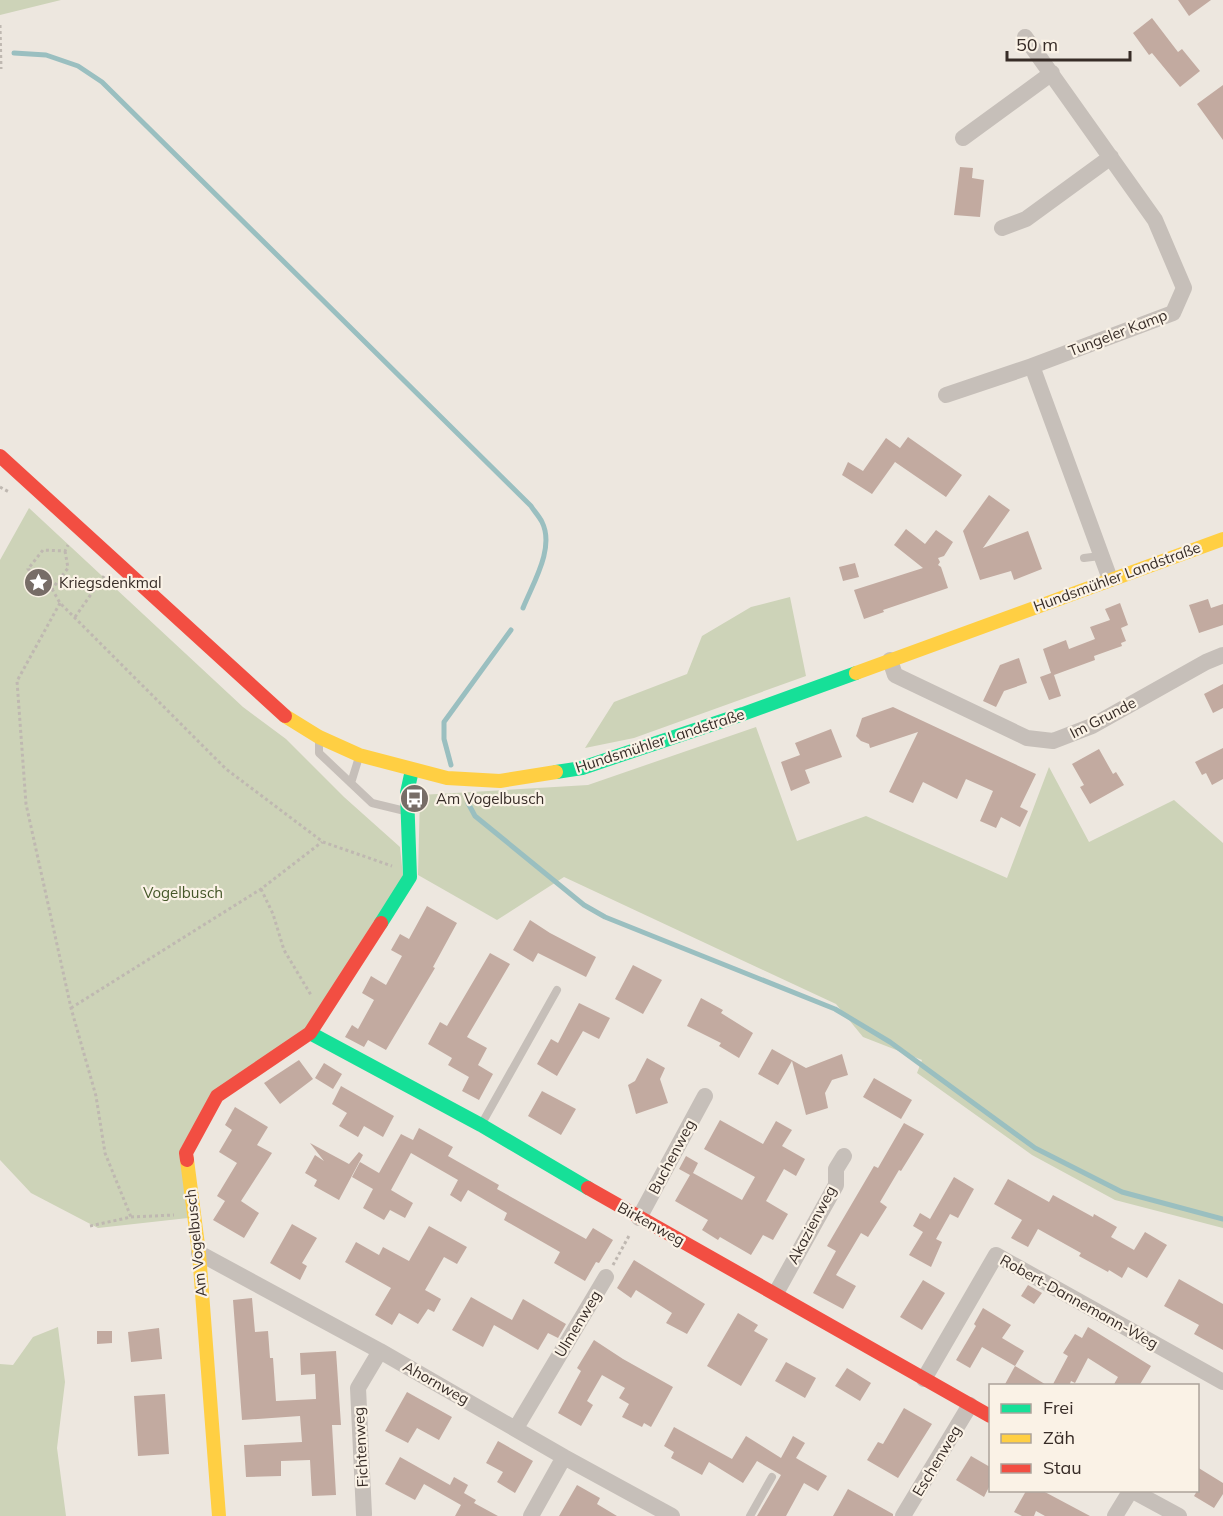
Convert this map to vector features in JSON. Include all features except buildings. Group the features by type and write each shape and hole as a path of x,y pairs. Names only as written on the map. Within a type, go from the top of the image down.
{"street":[{"name":"Tungeler Kamp","path":"946,394 1032,366 1173,313 1184,288 1155,220 1025,37"},
{"path":"963,138 1052,73"},
{"path":"1002,228 1026,219 1111,157"},
{"path":"1032,366 1092,557 1110,579"},
{"name":"Hundsmühler Landstraße","path":"0,456 281,713 319,737 359,755 447,778 500,781 582,768 743,714 1223,539"},
{"name":"Im Grunde","path":"890,660 895,675 1027,738 1053,741 1092,726 1206,662 1223,655"},
{"path":"411,872 407,793 412,770"},
{"name":"Am Vogelbusch","path":"219,1516 199,1253 186,1153 217,1096 310,1033 391,908 411,872"},
{"name":"Birkenweg","path":"310,1033 481,1125 639,1218 776,1293 989,1415"},
{"name":"Buchenweg","path":"639,1218 705,1096"},
{"name":"Akazienweg","path":"776,1293 836,1185 836,1169 844,1156"},
{"name":"Ahornweg","path":"199,1253 380,1351 672,1516"},
{"name":"Robert-Dannemann-Weg","path":"924,1379 996,1255 1223,1382"},
{"name":"Ulmenweg","path":"516,1428 606,1277"},
{"name":"Fichtenweg","path":"363,1514 358,1388 380,1351"},
{"name":"Eschenweg","path":"903,1516 970,1405"},
{"path":"531,1516 564,1457"},
{"path":"1115,1516 1130,1492"},
{"path":"1133,1492 1179,1516"}],"lane":[{"path":"319,737 319,753 372,803 407,811"},
{"path":"351,783 359,755"},
{"path":"481,1125 557,990"},
{"path":"750,1516 772,1477"}],"path":[{"path":"0,26 2,34 1,69"},
{"path":"52,589 68,568 65,550 71,539 83,532"},
{"path":"65,550 43,550 28,569 52,589 60,603 226,769 323,842 411,872"},
{"path":"75,617 107,572"},
{"path":"60,603 17,681 26,804 71,1008 96,1096 105,1153 131,1218"},
{"path":"71,1008 261,889 323,842"},
{"path":"261,889 273,914 284,950 299,978 322,1012"},
{"path":"90,1226 131,1218 194,1214"},
{"name":"Ulmenweg","path":"606,1277 639,1218"}],"green space":[{"path":"0,0 61,0 0,15"},
{"name":"Vogelbusch","path":"29,508 243,707 286,739 344,797 400,847 403,876 314,1025 214,1093 181,1148 188,1218 98,1228 31,1193 0,1160 0,560"},
{"path":"790,597 806,676 634,738 585,748 614,702 687,674 702,636 751,607"},
{"path":"756,727 797,841 866,816 1007,878 1049,767 1089,842 1174,800 1223,843 1223,1228 1115,1200 1032,1155 917,1073 922,1060 863,1037 836,1004 564,877 497,920 418,875 420,795 588,785"},
{"path":"58,1327 65,1382 57,1448 66,1516 0,1516 0,1364 13,1365 33,1337"}],"waterway":[{"path":"14,53 46,55 78,66 102,82 531,506 542,522 546,543 537,577 523,608"},
{"path":"451,765 444,739 444,722 511,630"},
{"path":"468,803 475,816 584,905 605,917 835,1009 890,1042 1035,1148 1122,1192 1223,1219"}],"traffic: fast":[{"path":"556,772 582,768 856,673"},
{"path":"381,923 410,877 407,793 412,770"},
{"path":"310,1033 481,1125 588,1188"}],"traffic: slow":[{"path":"856,673 1223,539"},
{"path":"285,716 319,737 359,755 447,778 500,781 556,772"},
{"path":"187,1160 199,1253 219,1516"}],"traffic: jam":[{"path":"0,456 285,716"},
{"path":"187,1160 186,1153 217,1096 310,1033 381,923"},
{"path":"588,1188 989,1415"}],"place":[{"name":"Kriegsdenkmal","path":"38,583"},
{"name":"Am Vogelbusch","path":"415,799"}]}
